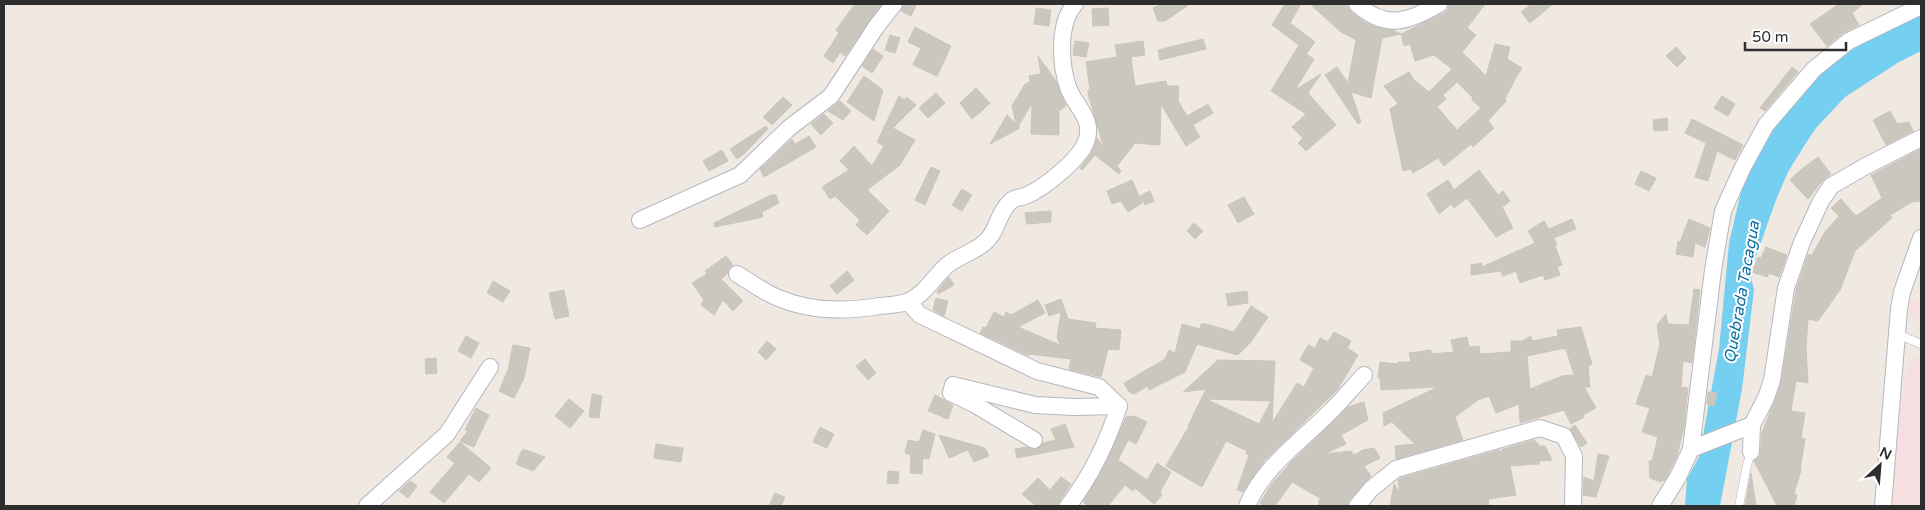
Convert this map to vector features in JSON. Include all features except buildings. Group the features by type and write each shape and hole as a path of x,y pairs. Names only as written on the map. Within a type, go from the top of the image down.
{"street":[{"path":"640,220 740,175 790,128 831,96 876,27 894,4"},
{"path":"737,274 775,296 801,306 852,311 908,302 923,292 949,263 983,244 994,232 1002,211 1012,199 1025,196 1046,184 1070,164 1086,142 1088,127 1082,110 1068,88 1063,62 1063,25 1068,12 1075,4"},
{"path":"1357,4 1368,13 1395,22 1428,12 1439,4"},
{"path":"1660,506 1695,447 1713,270 1723,211 1743,167 1766,125 1814,69 1849,41 1921,6"},
{"path":"1695,447 1745,428 1766,398 1772,380 1786,288 1792,268 1821,201 1831,186 1895,150 1921,138"},
{"path":"1883,506 1902,292 1921,238"},
{"path":"908,302 920,315 1037,371 1099,388 1118,406"},
{"path":"367,506 447,434 490,367"},
{"path":"1247,506 1253,491 1283,455 1331,411 1364,375"},
{"path":"1034,440 974,404 951,393 953,385 1035,405 1074,407 1118,406"},
{"path":"1068,506 1085,484 1105,443 1118,406"},
{"path":"1357,506 1371,489 1396,469 1540,428 1564,436 1574,456 1573,506"},
{"path":"1745,428 1752,452"}],"lane":[{"path":"1897,334 1921,344"},
{"path":"1739,506 1746,465 1752,452"}],"shaded area":[{"path":"1921,299 1921,323 1910,314 1909,302"},
{"path":"1915,357 1921,359 1921,506 1892,506 1897,420 1909,361"}],"water":[{"name":"Quebrada Tacagua","path":"1921,11 1921,51 1899,62 1845,97 1816,128 1788,172 1750,273 1754,290 1742,389 1720,506 1685,506 1687,479 1699,457 1719,349 1729,243 1745,175 1775,119 1841,53"}]}
